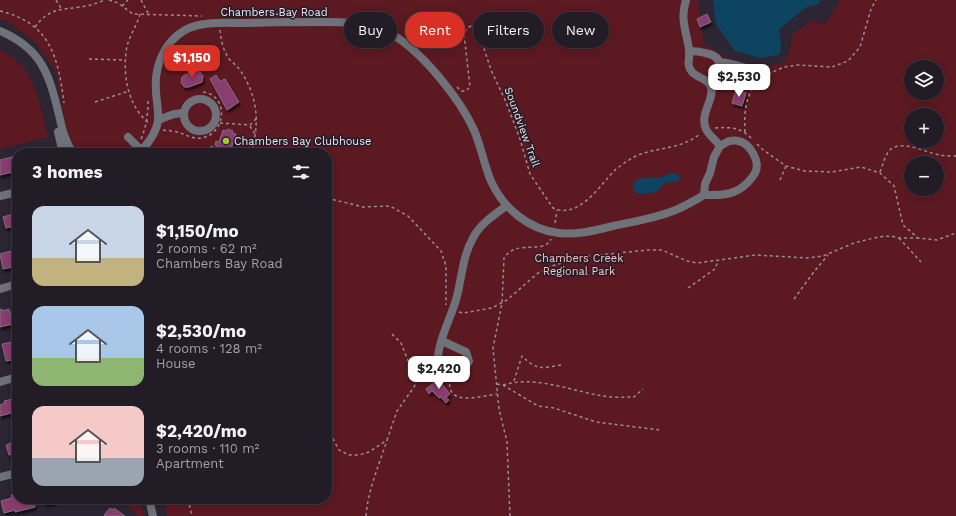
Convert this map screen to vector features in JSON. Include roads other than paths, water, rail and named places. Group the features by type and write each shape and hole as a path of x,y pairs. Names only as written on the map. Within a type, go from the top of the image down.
{"street":[{"path":"686,0 683,12 683,21 689,52 688,61 691,70 697,76 708,82 711,87 712,93 705,116 705,126 710,136 720,146"},
{"name":"Chambers Bay Road","path":"157,124 156,87 158,64 169,45 188,28 208,24 283,22 363,25 391,34 400,40 412,49 443,82 467,115 475,132 484,165 492,184 506,206 517,215 541,229 559,233 572,233 598,229 664,214 690,203 704,195"},
{"path":"3,35 30,56 42,75 48,91 62,148"},
{"path":"3,35 25,44 40,61 53,90 65,139 70,148"},
{"path":"689,52 693,51 712,55 718,59 719,71 711,87"},
{"path":"719,62 756,72 762,77"},
{"path":"198,99 203,99 212,104 216,114 216,119 210,128 200,131 194,130 186,124 184,113 188,104 198,99"},
{"path":"144,148 152,136 157,124 174,114 184,113"},
{"path":"128,136 138,148"},
{"path":"728,141 739,141 748,146 756,159 756,172 740,190 722,195 704,195 705,184 710,174 714,157 720,146 728,141"},
{"path":"0,196 12,193"},
{"path":"442,341 466,352 469,358 465,368 459,371 442,367 438,362 442,341 459,292 466,253 485,222 506,206"},
{"path":"0,289 12,285"},
{"path":"0,382 12,378"},
{"path":"0,477 12,474"},
{"path":"150,504 153,516"},
{"path":"155,504 158,516"}],"water":[{"path":"713,0 821,0 817,5 808,6 779,29 781,46 779,55 759,58 735,51 716,24"},
{"path":"671,173 677,174 679,181 665,183 656,192 652,193 638,194 633,190 633,185 639,179 662,177"}],"place":[{"name":"Chambers Bay Clubhouse","path":"226,141"}],"park label":[{"name":"Chambers Creek Regional Park","path":"579,264"}]}
